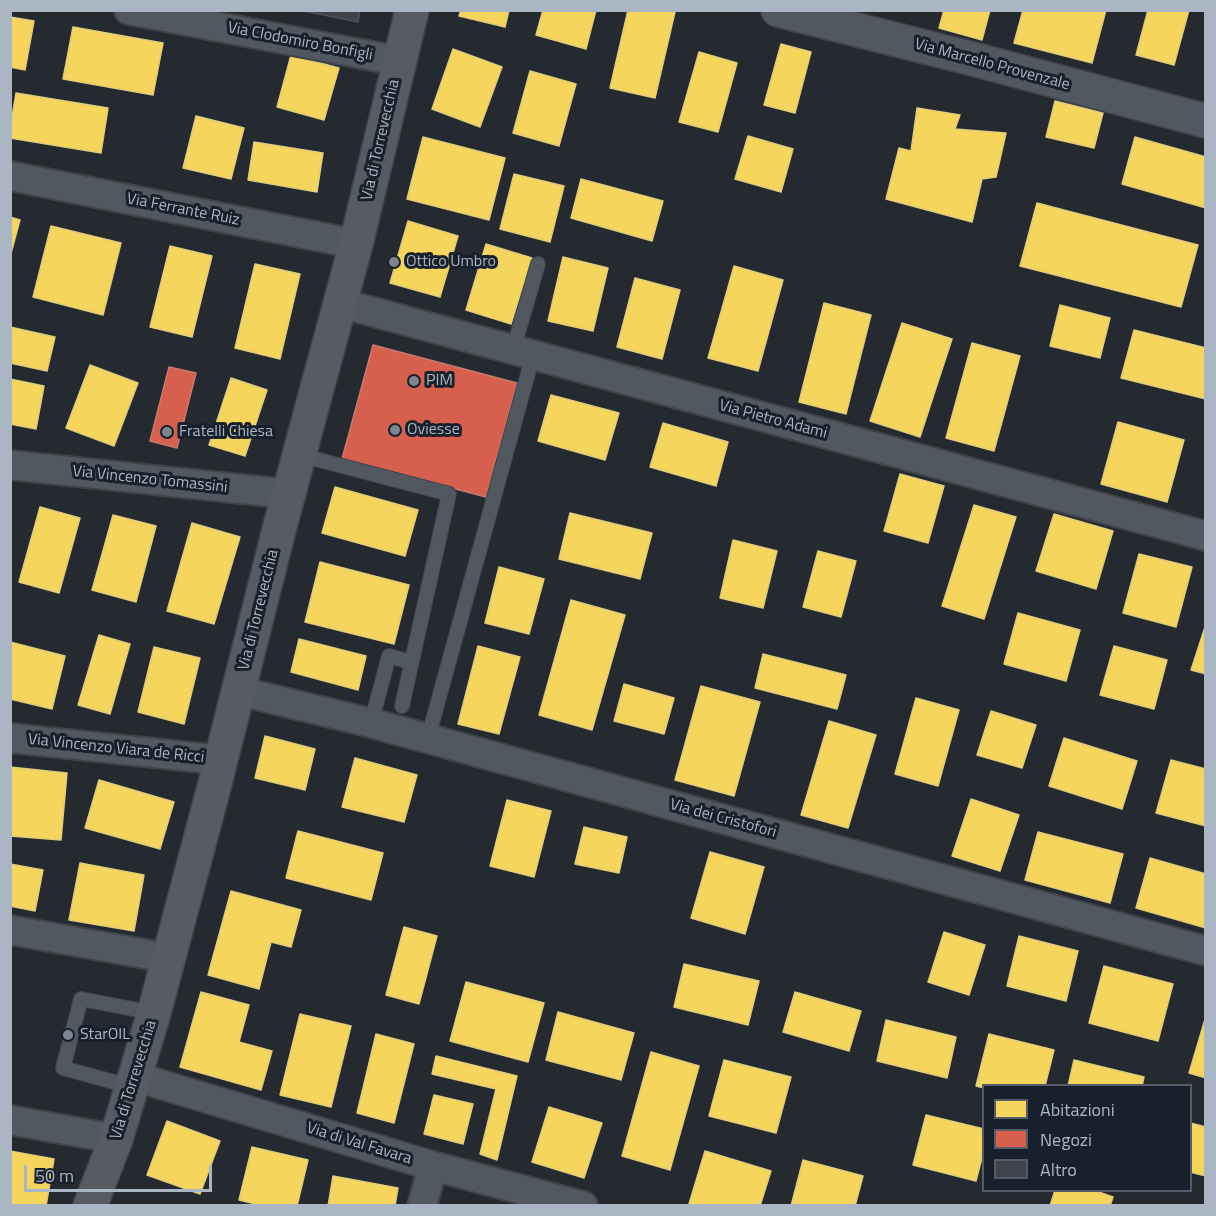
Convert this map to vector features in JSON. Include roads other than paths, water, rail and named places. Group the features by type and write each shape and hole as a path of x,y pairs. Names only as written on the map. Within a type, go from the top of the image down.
{"main road":[{"name":"Via di Torrevecchia","path":"90,1206 116,1140 154,1013 356,244 412,10"}],"street":[{"name":"Via Clodomiro Bonfigli","path":"129,10 399,61"},
{"name":"Via Marcello Provenzale","path":"778,10 1206,121"},
{"name":"Via Ferrante Ruiz","path":"10,176 356,244"},
{"name":"Via Pietro Adami","path":"340,303 1206,536"},
{"name":"Via Vincenzo Tomassini","path":"10,465 289,494"},
{"name":"Via dei Cristofori","path":"239,691 428,738 1206,951"},
{"name":"Via Vincenzo Viara de Ricci","path":"10,738 221,760"},
{"path":"10,930 168,958"},
{"name":"Via di Val Favara","path":"134,1082 433,1167 583,1206"},
{"path":"10,1120 116,1140"},
{"path":"422,1206 433,1167"}],"lane":[{"path":"428,738 523,352 538,264"},
{"path":"300,455 449,494 402,706"},
{"path":"371,723 389,656 411,662"},
{"path":"134,1082 63,1068 81,999 154,1013"}],"place":[{"name":"Ottico Umbro","path":"394,262"},
{"name":"PIM","path":"414,381"},
{"name":"Oviesse","path":"395,430"},
{"name":"Fratelli Chiesa","path":"167,432"},
{"name":"StarOIL","path":"68,1035"}]}
